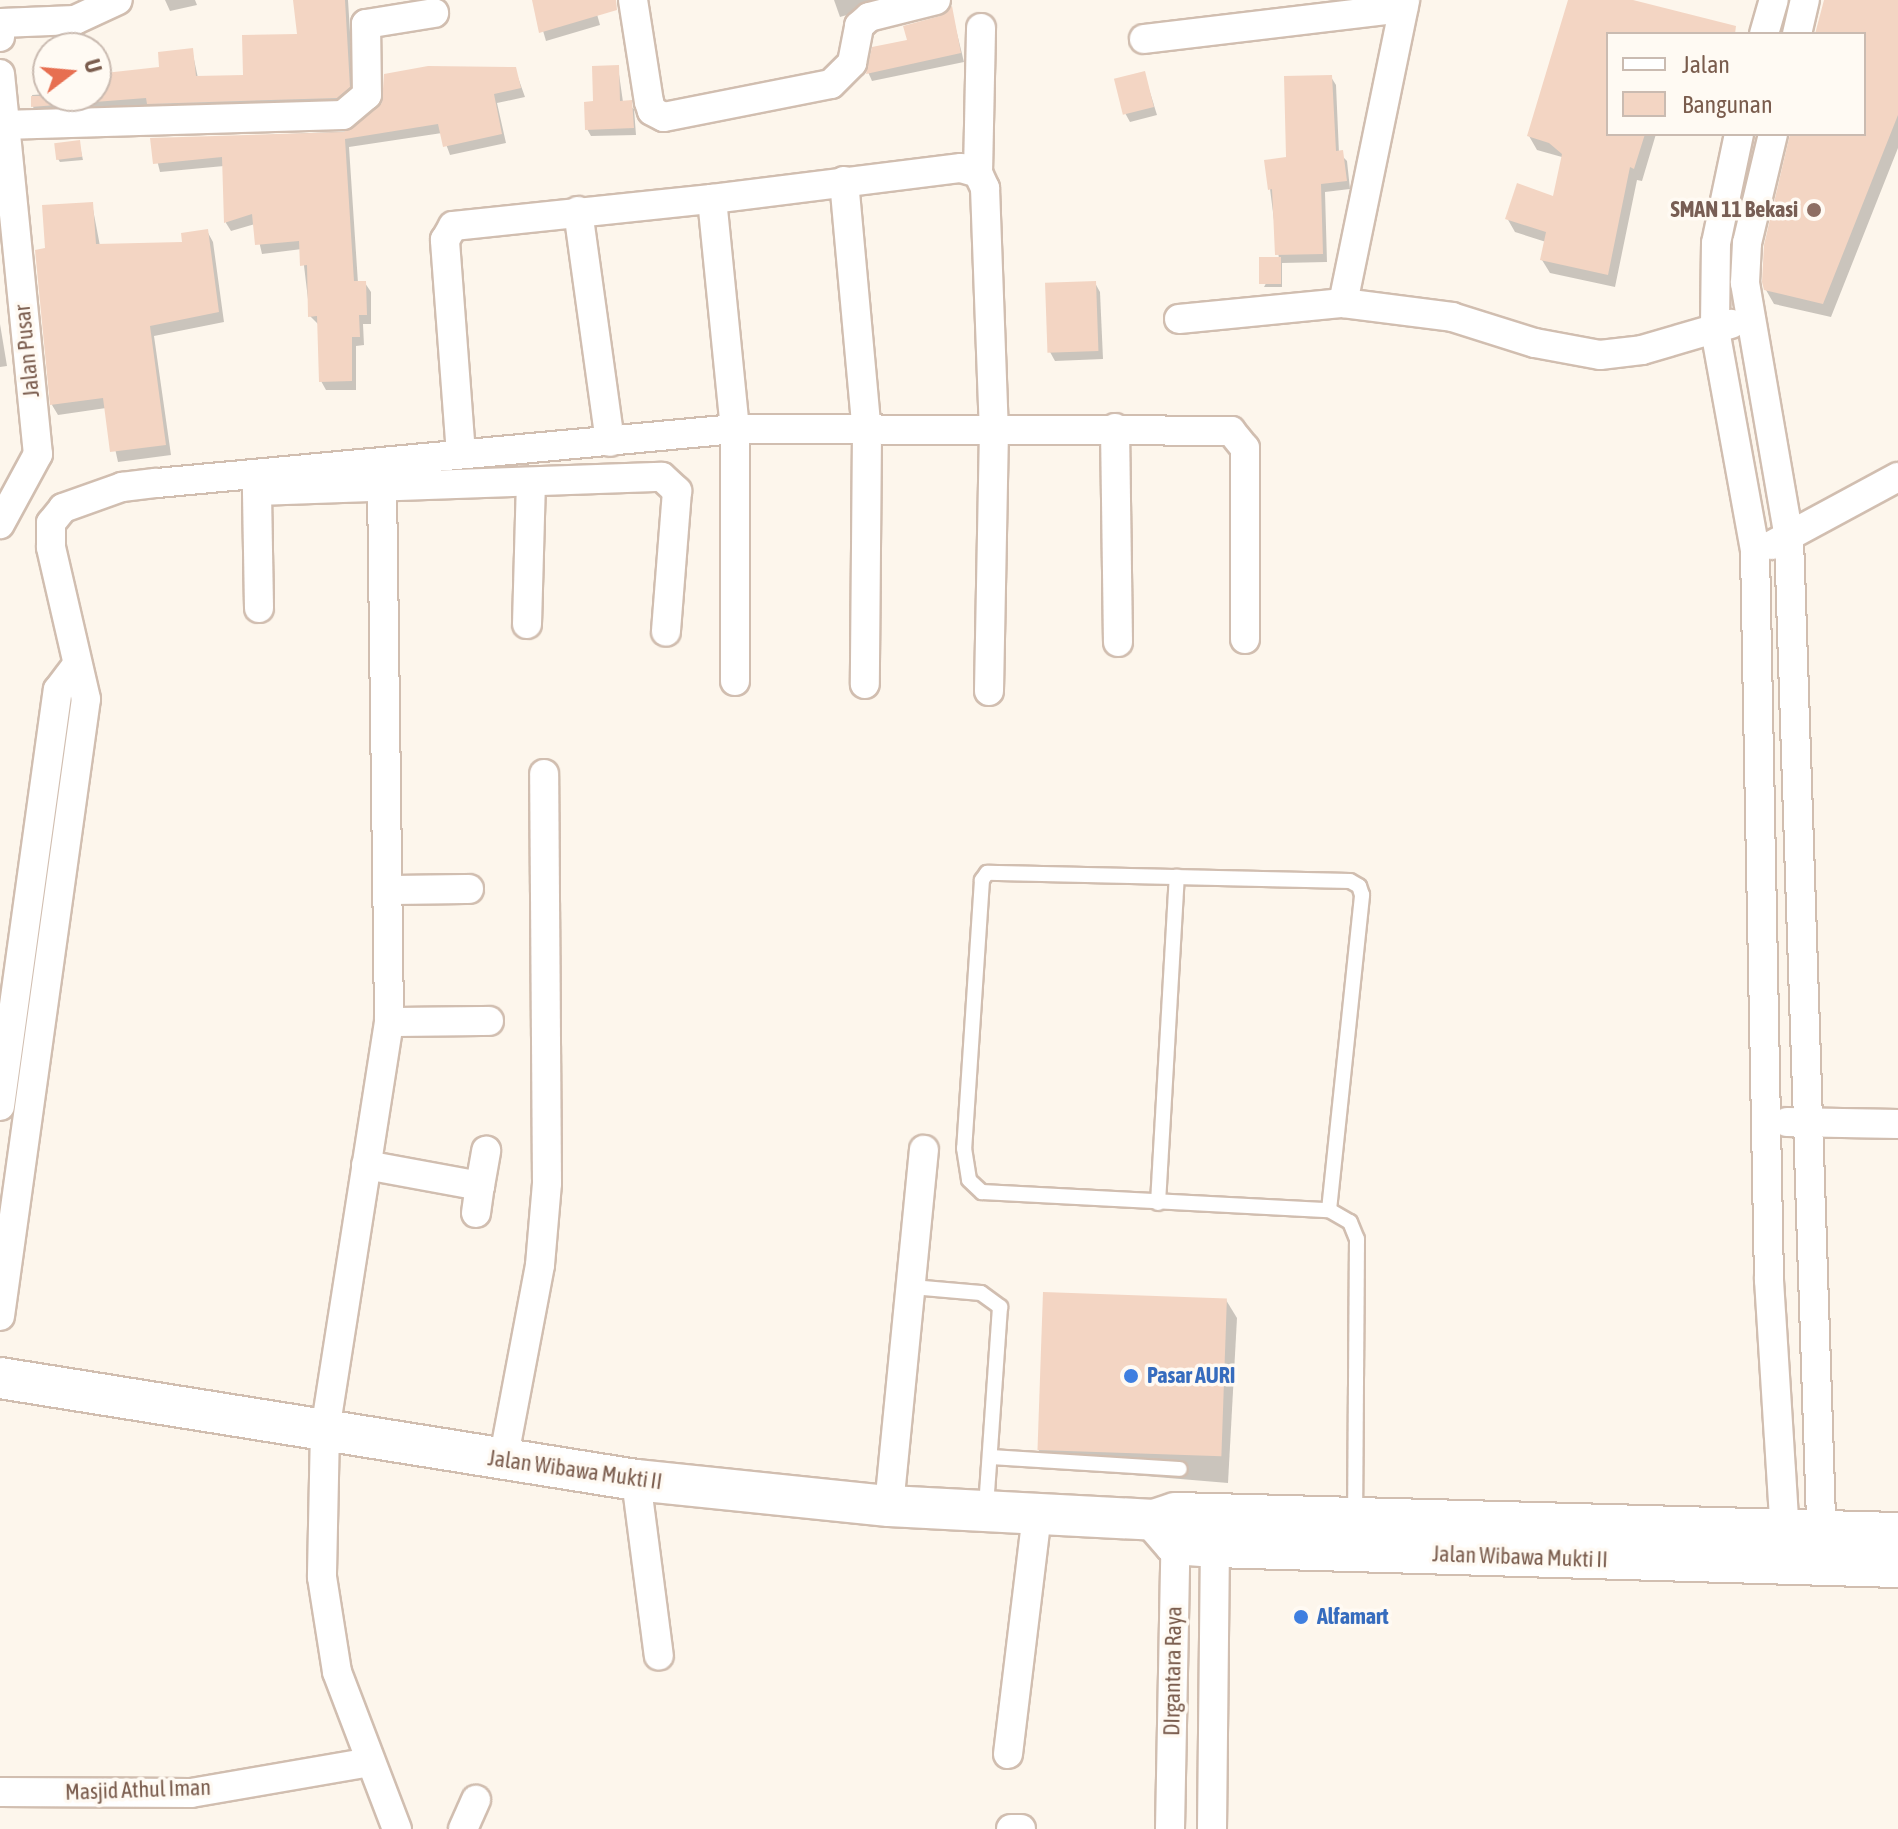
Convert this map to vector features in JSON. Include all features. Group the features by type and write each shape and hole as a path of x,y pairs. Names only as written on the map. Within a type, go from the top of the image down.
{"main road":[{"name":"Jalan Wibawa Mukti II","path":"0,1378 503,1461 636,1480 889,1506 1215,1531 1804,1549 1898,1567"},
{"name":"Jalan Wibawa Mukti II","path":"1804,1549 1898,1533"}],"street":[{"path":"0,37 0,23 75,20 118,0"},
{"path":"633,0 649,102 652,111 664,117 831,84 852,63 859,26 869,17 936,0"},
{"path":"1765,32 1774,0"},
{"path":"1797,32 1805,0"},
{"path":"1144,39 1404,4 1343,303"},
{"path":"3,125 343,115 367,95 364,12 434,13"},
{"path":"981,28 978,173 985,188 994,430 989,691"},
{"name":"Jalan Pusar","path":"0,74 38,454 0,524"},
{"path":"1739,136 1716,243 1715,330 1755,551 1769,1280 1804,1549"},
{"path":"1773,136 1747,243 1749,317 1789,539 1805,1122 1804,1549"},
{"path":"461,454 445,240 453,226 712,199 961,168 978,173"},
{"path":"844,181 867,433 865,684"},
{"path":"712,199 735,429 735,681"},
{"path":"578,211 610,442"},
{"path":"1179,319 1343,303 1452,317 1535,343 1600,355 1715,330 1749,317"},
{"path":"1115,428 1118,642"},
{"path":"0,1316 86,699 51,547 51,523 63,508 145,484 735,429 867,433 1115,428 1231,431 1245,448 1245,639"},
{"path":"259,608 257,491 662,477 677,491 666,632"},
{"path":"1755,551 1789,539 1898,477"},
{"path":"527,624 531,482"},
{"path":"382,485 390,890 389,1022 325,1430 322,1577 337,1672 397,1829"},
{"path":"0,1106 58,690 77,665"},
{"path":"51,734 81,737"},
{"path":"503,1461 540,1265 547,1183 544,774"},
{"path":"390,890 469,889"},
{"path":"389,1022 489,1021"},
{"path":"10,1027 39,1030"},
{"path":"1767,1122 1898,1124"},
{"path":"889,1506 924,1150"},
{"path":"366,1165 478,1200 486,1151"},
{"path":"636,1480 659,1656"},
{"path":"1008,1754 1037,1515"},
{"name":"DIrgantara Raya","path":"1169,1526 1172,1704 1170,1829"},
{"name":"DIrgantara Raya","path":"1212,1829 1215,1531"},
{"path":"1172,1704 1212,1706"},
{"name":"Masjid Athul Iman","path":"0,1792 191,1793 370,1762"},
{"path":"463,1829 476,1800"},
{"path":"1011,1829 1021,1829"}],"lane":[{"path":"1329,1210 1362,895 1359,886 1177,877 987,873 982,880 964,1148 969,1180 982,1192 1329,1210 1350,1222 1357,1239 1352,1536"},
{"path":"1158,1203 1177,877"},
{"path":"912,1287 981,1293 1000,1307 986,1513"},
{"path":"990,1457 1180,1469"}],"building":[{"path":"293,0 345,0 350,87 337,98 147,104 146,98 112,101 112,72 159,67 158,52 193,48 196,76 243,75 242,35 297,34"},
{"path":"532,0 616,0 617,10 539,33"},
{"path":"1568,0 1633,0 1736,26 1735,32 1606,32 1606,136 1644,136 1634,169 1630,167 1608,275 1540,260 1546,232 1505,219 1517,183 1553,196 1562,154 1549,143 1527,136"},
{"name":"SMAN 11 Bekasi","path":"1824,0 1898,0 1898,115 1823,304 1764,290 1762,282 1764,245 1790,136 1866,136 1866,32 1816,32"},
{"path":"952,6 961,53 866,74 872,47 907,40 903,26 940,16"},
{"path":"619,65 620,101 632,100 634,128 585,130 584,102 593,101 592,66"},
{"path":"428,66 516,67 521,88 494,94 502,134 443,147 438,124 345,139 354,281 366,281 367,315 359,315 360,337 352,337 352,381 319,382 317,316 308,317 307,265 300,266 299,241 255,245 252,214 224,223 222,157 153,164 150,138 344,132 382,103 384,74"},
{"path":"1145,71 1154,107 1123,115 1114,79"},
{"path":"1332,75 1336,151 1343,150 1347,181 1321,184 1323,254 1275,255 1272,189 1268,190 1264,160 1286,157 1284,76"},
{"path":"80,140 82,157 56,160 54,143"},
{"path":"93,202 96,244 182,242 181,233 208,229 219,312 150,326 166,445 110,452 103,398 50,405 35,250 45,248 42,205"},
{"path":"1259,257 1281,257 1281,284 1259,284"},
{"path":"1096,281 1098,351 1047,353 1045,283"},
{"name":"Pasar AURI","path":"1043,1292 1227,1298 1221,1456 1037,1450"}],"place":[{"name":"SMAN 11 Bekasi","path":"1814,210"},
{"name":"Pasar AURI","path":"1131,1376"},
{"name":"Alfamart","path":"1301,1617"}]}
